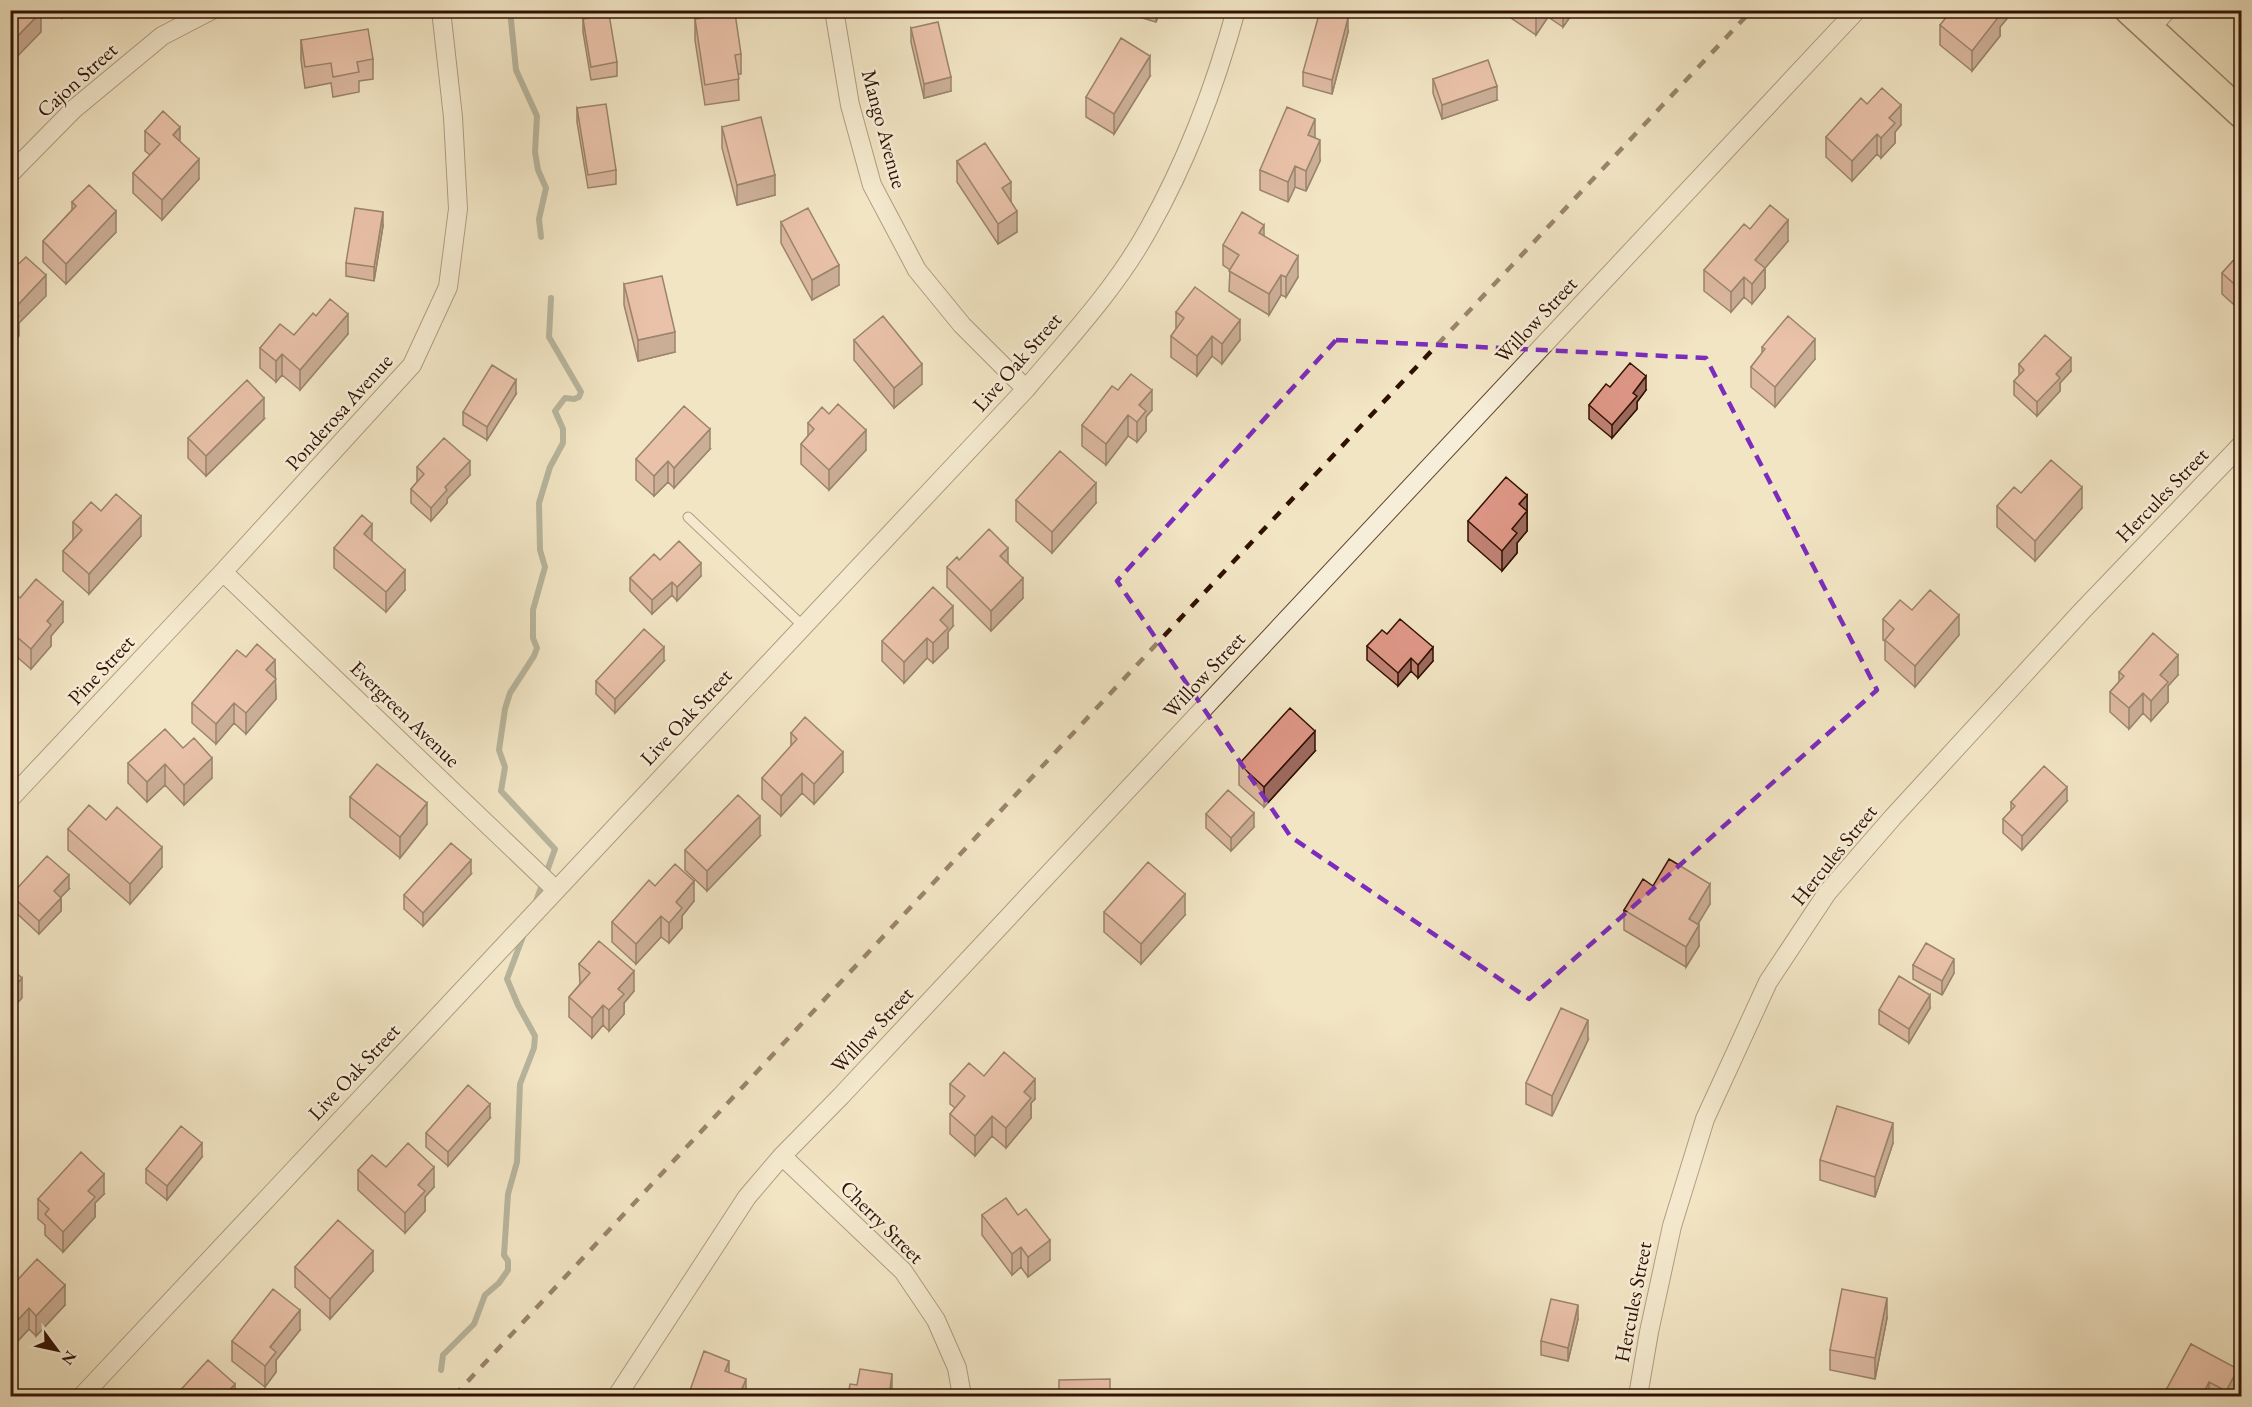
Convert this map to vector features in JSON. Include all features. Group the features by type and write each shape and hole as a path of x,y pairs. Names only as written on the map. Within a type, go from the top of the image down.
{"main road":[{"path":"2129,10 2241,114"}],"street":[{"name":"Cajon Street","path":"10,174 74,109 162,36 212,10"},
{"name":"Ponderosa Avenue","path":"224,572 412,365 448,287 458,209 453,117 441,10"},
{"name":"Mango Avenue","path":"834,10 850,105 872,185 917,270 962,325 1026,389"},
{"name":"Live Oak Street","path":"82,1396 1026,389 1099,303 1147,232 1185,158 1222,60 1236,10"},
{"name":"Willow Street","path":"617,1396 747,1197 782,1156 1857,10"},
{"name":"Hercules Street","path":"1638,1396 1672,1226 1705,1119 1768,982 1827,893 1893,817 2082,611 2241,444"},
{"name":"Pine Street","path":"10,799 224,572"},
{"name":"Evergreen Avenue","path":"224,572 555,889"},
{"name":"Cherry Street","path":"782,1156 903,1271 936,1320 957,1368 962,1396"}],"lane":[{"path":"2153,32 2172,10"},
{"path":"688,517 803,626"}],"highlighted area":[{"path":"1336,340 1706,358 1877,690 1529,999 1291,837 1117,581"}],"building":[{"path":"10,10 40,10 41,12 10,44"},
{"path":"1952,10 1998,10 1996,12 2000,15 1972,51 1940,25"},
{"path":"1320,11 1348,18 1332,80 1303,72"},
{"path":"735,13 741,54 735,55 739,79 705,85 695,19"},
{"path":"609,14 617,62 591,67 583,19"},
{"path":"938,22 951,77 924,84 911,28"},
{"path":"368,29 373,59 357,62 359,72 333,77 331,63 305,67 301,40"},
{"path":"1121,38 1150,56 1114,114 1086,97"},
{"path":"1488,60 1497,86 1442,105 1433,79"},
{"path":"1882,88 1901,105 1889,118 1895,123 1881,138 1877,134 1852,161 1826,137 1861,98 1867,104"},
{"path":"606,104 616,170 588,175 577,108"},
{"path":"1287,107 1315,119 1308,135 1320,140 1306,171 1295,166 1288,182 1260,170"},
{"path":"163,111 180,127 173,135 199,159 162,200 133,173 160,144 145,131"},
{"path":"761,117 775,175 737,185 722,127"},
{"path":"985,143 1011,182 1002,188 1017,211 998,224 957,161"},
{"path":"89,185 116,211 66,264 43,241 76,206 72,202"},
{"path":"1770,205 1788,220 1755,260 1765,268 1752,284 1744,277 1731,292 1704,270 1744,224 1750,229"},
{"path":"355,208 383,212 374,267 346,263"},
{"path":"808,208 839,265 812,280 781,222"},
{"path":"1242,212 1264,225 1259,233 1298,256 1286,277 1281,275 1269,294 1229,271 1239,255 1223,245"},
{"path":"2241,252 2241,290 2222,273"},
{"path":"26,257 46,275 13,310 19,316 10,325 10,272"},
{"path":"662,276 675,332 638,340 624,284"},
{"path":"1195,287 1240,320 1222,344 1212,336 1197,356 1171,336 1184,318 1176,312"},
{"path":"330,299 348,314 300,370 282,354 276,361 260,348 280,324 294,335 313,313 316,316"},
{"path":"883,316 922,364 894,388 854,340"},
{"path":"1788,316 1815,339 1775,387 1751,367 1765,349 1762,347"},
{"path":"2045,335 2071,358 2056,374 2060,378 2037,402 2014,381 2024,370 2019,364"},
{"path":"1630,363 1646,376 1633,393 1637,396 1612,425 1589,405 1606,384 1610,387"},
{"path":"492,365 516,380 487,427 463,412"},
{"path":"1131,374 1152,390 1139,405 1146,411 1137,422 1128,415 1106,444 1082,425 1112,386 1118,390"},
{"path":"247,380 264,398 206,456 188,438"},
{"path":"838,404 866,430 829,470 801,444 814,429 808,423 822,407 829,414"},
{"path":"684,406 710,429 674,468 668,461 654,476 636,459"},
{"path":"444,438 470,461 445,487 447,490 431,508 411,489 424,474 417,467"},
{"path":"1060,451 1096,483 1052,532 1016,500"},
{"path":"2051,460 2082,487 2035,541 1997,506 2014,487 2021,493"},
{"path":"1506,477 1527,495 1519,504 1527,511 1512,529 1517,533 1502,551 1468,521"},
{"path":"116,494 141,516 89,574 63,551 82,530 73,522 91,502 101,511"},
{"path":"362,515 372,524 364,534 405,570 386,592 334,548"},
{"path":"989,529 1008,548 1000,556 1023,578 991,611 947,567 957,557 959,560"},
{"path":"679,541 701,563 677,587 672,582 652,600 630,578 654,554 660,560"},
{"path":"36,579 63,602 47,621 51,625 31,649 10,631 10,593 12,591 20,598"},
{"path":"933,587 953,606 940,620 948,628 933,643 927,638 904,662 882,641"},
{"path":"1930,590 1959,615 1915,666 1885,640 1894,629 1883,619 1900,600 1912,610"},
{"path":"1400,619 1433,647 1418,665 1411,658 1398,673 1367,646 1382,630 1387,634"},
{"path":"644,629 664,647 615,699 596,681"},
{"path":"2153,633 2178,655 2160,675 2168,682 2151,701 2143,693 2129,708 2110,692 2124,676 2119,672"},
{"path":"257,644 275,660 266,670 276,679 246,713 234,703 216,724 192,703 237,650 246,657"},
{"path":"1290,708 1315,731 1264,787 1239,764"},
{"path":"805,717 843,752 814,784 802,773 781,796 762,778 797,739 791,733"},
{"path":"165,729 183,748 194,738 212,758 184,785 165,764 147,782 128,763"},
{"path":"377,764 427,803 400,837 350,797"},
{"path":"2044,766 2067,787 2022,836 2003,819 2015,806 2011,802"},
{"path":"1228,790 1254,813 1231,838 1206,814"},
{"path":"738,795 760,816 707,871 685,850"},
{"path":"89,805 106,820 117,807 162,847 130,884 68,829"},
{"path":"451,843 471,860 423,913 404,895"},
{"path":"47,856 69,875 54,891 61,898 39,921 11,895"},
{"path":"1669,859 1710,884 1689,919 1699,925 1686,947 1624,910 1643,879 1653,886"},
{"path":"1148,862 1185,894 1141,944 1104,912"},
{"path":"675,864 694,881 676,902 682,908 669,923 661,916 636,944 612,922 649,880 655,886"},
{"path":"599,941 634,971 618,989 624,994 609,1010 603,1005 592,1018 569,997 590,973 579,964"},
{"path":"1926,943 1954,959 1942,981 1913,965"},
{"path":"10,967 22,978 10,991"},
{"path":"1899,976 1930,995 1909,1029 1879,1010"},
{"path":"1561,1008 1588,1020 1552,1096 1526,1083"},
{"path":"1004,1052 1035,1079 1024,1092 1031,1098 1006,1128 992,1116 975,1136 950,1114 965,1096 950,1084 969,1063 984,1076"},
{"path":"468,1085 490,1104 448,1152 426,1133"},
{"path":"1837,1106 1893,1123 1875,1177 1820,1160"},
{"path":"181,1126 202,1143 167,1186 146,1169"},
{"path":"408,1143 434,1167 418,1185 425,1191 405,1213 358,1170 372,1155 386,1167"},
{"path":"81,1152 104,1174 88,1191 95,1197 63,1232 45,1214 49,1209 38,1199"},
{"path":"1006,1198 1018,1215 1026,1209 1050,1240 1028,1257 1021,1247 1012,1254 982,1215"},
{"path":"338,1220 373,1251 330,1299 295,1267"},
{"path":"37,1259 65,1285 36,1316 29,1308 16,1322 10,1317 10,1288"},
{"path":"273,1289 300,1310 270,1347 276,1352 265,1366 232,1341"},
{"path":"1842,1289 1887,1298 1875,1358 1830,1350"},
{"path":"1551,1299 1578,1305 1568,1348 1541,1341"},
{"path":"2191,1344 2238,1369 2226,1391 2209,1382 2203,1394 2207,1396 2164,1394"},
{"path":"704,1351 729,1361 725,1371 746,1379 739,1396 697,1396 689,1393"},
{"path":"208,1360 235,1384 224,1396 175,1396"},
{"path":"860,1369 892,1374 889,1396 848,1396 850,1384 857,1385"},
{"path":"1110,1379 1110,1396 1059,1396 1059,1380"}],"waterway":[{"path":"510,10 516,70 537,116 535,152 538,170 546,188 539,219 541,237"},
{"path":"535,904 555,849 501,791 505,767 499,750 505,709 510,693 537,648 533,638 533,610 545,567 540,550 539,503 550,467 563,443 563,429 555,411 565,398 574,399 579,397 581,392 549,337 551,298"},
{"path":"441,1370 443,1355 474,1324 485,1295 499,1283 508,1270 508,1261 504,1255 508,1194 517,1162 520,1084 534,1048 535,1036 507,979 524,934"}],"railway":[{"path":"454,1396 1752,10"}]}
